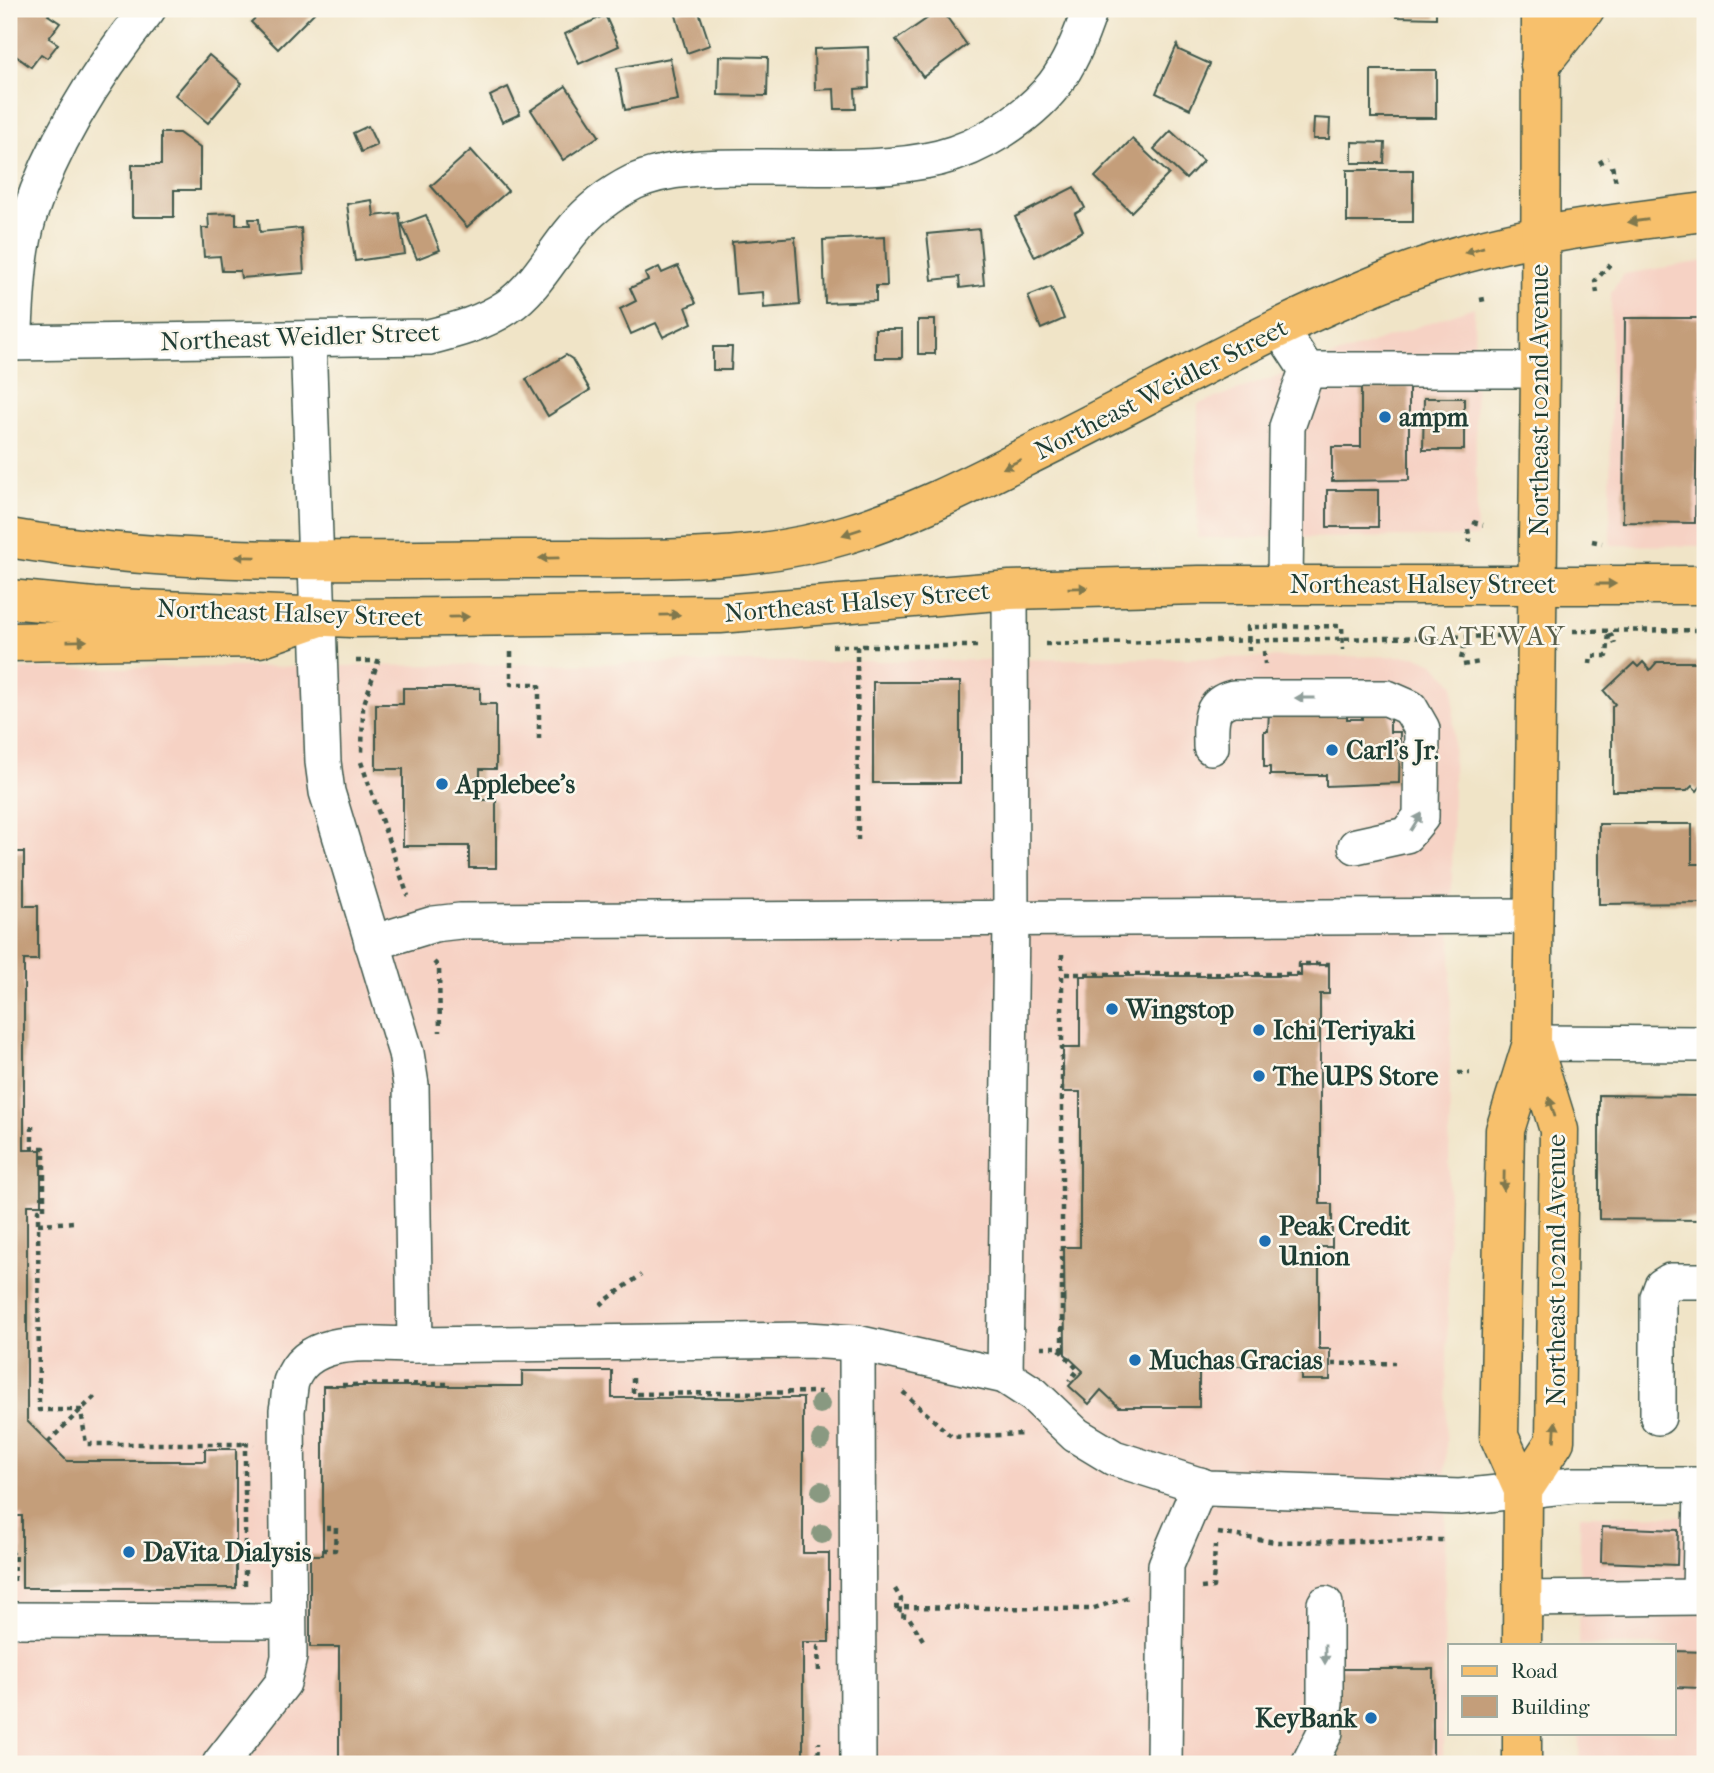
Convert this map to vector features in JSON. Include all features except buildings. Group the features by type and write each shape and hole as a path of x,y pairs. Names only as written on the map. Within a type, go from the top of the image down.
{"main road":[{"name":"Northeast 102nd Avenue","path":"1522,1644 1523,1490 1499,1436 1506,1130 1532,1043 1540,370 1541,9"},
{"path":"1540,65 1585,9"},
{"name":"Northeast Weidler Street","path":"618,558 740,554 789,548 846,535 952,493 1280,329 1411,271 1479,248 1540,234 1705,212"},
{"name":"Northeast Halsey Street","path":"9,538 132,555 315,560 618,558"},
{"name":"Northeast Halsey Street","path":"9,599 94,607 259,612 317,618 511,617 720,614 1010,590 1285,584 1705,585"},
{"path":"9,642 259,638 317,618"},
{"name":"Northeast 102nd Avenue","path":"1523,1490 1555,1441 1559,1130 1532,1043"},
{"path":"1522,1734 1522,1764"}],"street":[{"path":"11,343 19,262 34,204 55,154 94,84 148,9"},
{"name":"Northeast Weidler Street","path":"11,343 429,337 470,327 509,306 544,270 573,230 604,199 637,181 714,167 896,164 940,158 978,143 1018,118 1054,85 1082,34 1090,9"},
{"path":"1280,329 1307,370"},
{"path":"308,340 317,618 327,792 407,1053 411,1085 415,1345"},
{"path":"1307,370 1540,370"},
{"path":"1285,584 1287,427 1307,370"},
{"path":"1005,1376 1011,920 1010,590"},
{"path":"1211,747 1212,714 1220,702 1233,698 1387,698 1410,708 1422,729 1421,817 1406,835 1356,846"},
{"path":"372,943 434,924 460,921 1534,916"},
{"path":"1532,1043 1705,1044"},
{"path":"1658,1417 1658,1297 1662,1286 1670,1281 1705,1281"},
{"path":"220,1764 283,1683 289,1657 287,1410 291,1383 299,1368 312,1355 333,1345 807,1340 857,1343 1005,1376 1034,1395 1076,1435 1114,1458 1200,1485 1257,1492 1460,1497 1574,1485 1704,1485 1700,1597 1522,1598"},
{"path":"857,1343 858,1764"},
{"path":"1164,1764 1166,1565 1200,1485"},
{"path":"1309,1764 1325,1718 1325,1604"},
{"path":"9,1620 288,1621"}],"path":[{"path":"1599,163 1608,158"},
{"path":"1612,166 1616,182"},
{"path":"1597,293 1595,281 1615,258"},
{"path":"1473,522 1483,525"},
{"path":"1468,529 1470,541"},
{"path":"1592,541 1601,543"},
{"path":"511,617 511,684 539,684 539,740"},
{"path":"1249,651 1248,627 1342,626 1343,650"},
{"path":"1590,664 1591,656 1607,656 1609,632 1615,644"},
{"path":"830,646 1010,646 1249,639 1378,640"},
{"path":"856,646 858,840"},
{"path":"1464,647 1462,662 1480,662"},
{"path":"1062,1351 1062,974 1299,974 1299,964 1332,964"},
{"path":"1458,1073 1470,1073"},
{"path":"32,1126 32,1148 44,1148 44,1210 38,1210 39,1410 81,1410"},
{"path":"38,1224 75,1222"},
{"path":"1332,1364 1395,1363"},
{"path":"899,1387 952,1437 1027,1433"},
{"path":"48,1442 96,1395"},
{"path":"81,1410 86,1444 245,1444"},
{"path":"1208,1528 1216,1533 1276,1542 1444,1541"},
{"path":"1193,1589 1213,1587 1216,1533"},
{"path":"889,1580 901,1598 900,1615 908,1616 923,1640"},
{"path":"858,1618 888,1607 1091,1609 1143,1593"}],"shaded area":[{"path":"1705,261 1705,546 1610,545 1611,292 1624,274"},
{"path":"1474,307 1477,537 1197,538 1198,404"},
{"path":"1415,656 1434,663 1454,685 1443,1764 9,1764 9,669"},
{"path":"1580,1515 1705,1516 1705,1764 1579,1764 1579,1734 1676,1734 1676,1644 1579,1644"}],"place":[{"name":"ampm","path":"1385,417"},
{"name":"Carl's Jr.","path":"1332,750"},
{"name":"Applebee's","path":"442,784"},
{"name":"Wingstop","path":"1112,1009"},
{"name":"Ichi Teriyaki","path":"1259,1030"},
{"name":"The UPS Store","path":"1259,1076"},
{"name":"Peak Credit Union","path":"1265,1241"},
{"name":"Muchas Gracias","path":"1135,1360"},
{"name":"DaVita Dialysis","path":"129,1552"},
{"name":"KeyBank","path":"1371,1718"}],"district":[{"name":"GATEWAY","path":"1492,635"}]}
